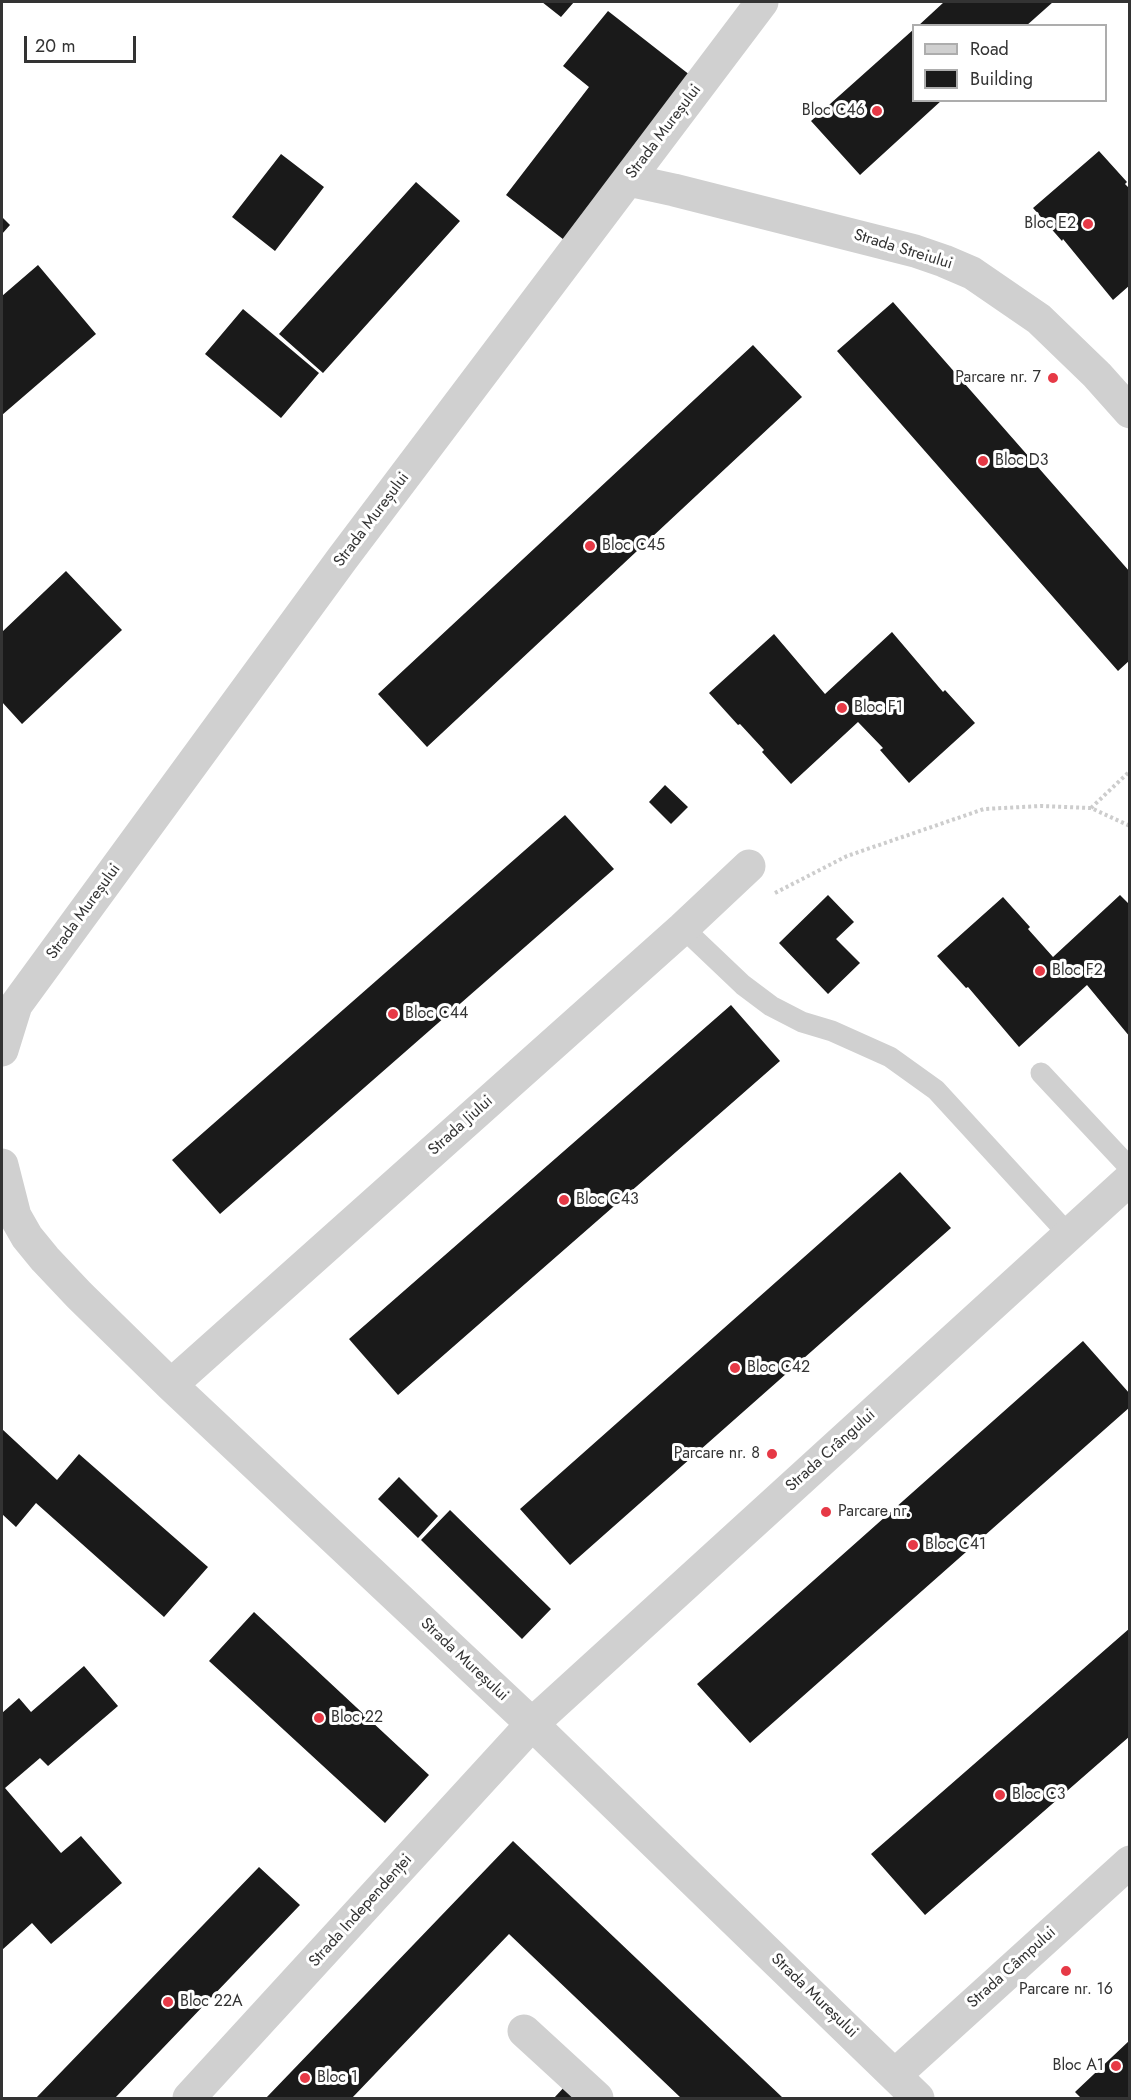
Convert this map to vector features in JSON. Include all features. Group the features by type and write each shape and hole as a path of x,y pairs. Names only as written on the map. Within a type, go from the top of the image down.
{"street":[{"name":"Strada Mureșului","path":"2,1050 9,1014 342,560 762,2"},
{"name":"Strada Streiului","path":"628,180 915,251 972,273 1039,319 1089,367 1130,412"},
{"name":"Strada Jiului","path":"171,1385 683,928 749,866"},
{"name":"Strada Mureșului","path":"2,1165 8,1213 45,1260 87,1304 532,1724 918,2098"},
{"name":"Strada Crângului","path":"532,1724 1130,1179"},
{"name":"Strada Independenței","path":"189,2098 532,1724"},
{"name":"Strada Câmpului","path":"895,2075 1130,1862"},
{"path":"524,2031 597,2098"}],"lane":[{"path":"683,928 728,972 771,1006 802,1022 832,1031 890,1057 936,1090 1069,1235"},
{"path":"1041,1073 1130,1168"}],"path":[{"path":"1091,808 1130,771"},
{"path":"775,893 847,856 984,809 1041,806 1091,808 1130,826"}],"building":[{"path":"542,2 574,2 561,17"},
{"path":"944,2 1053,2 1028,24 920,24"},
{"path":"608,11 695,79 568,243 506,195 589,87 563,66"},
{"name":"Bloc C46","path":"912,31 912,102 940,102 860,175 811,121"},
{"name":"Bloc E2","path":"1099,151 1127,182 1125,184 1130,189 1130,285 1113,300 1063,239 1062,241 1033,208"},
{"path":"281,154 324,187 275,251 232,217"},
{"path":"416,182 460,221 323,373 279,334"},
{"path":"2,217 10,225 2,234"},
{"path":"38,265 96,334 2,415 2,296"},
{"name":"Bloc D3","path":"893,302 1130,572 1130,660 1118,671 837,351"},
{"path":"243,309 319,373 281,418 205,354"},
{"name":"Bloc C45","path":"753,345 802,397 427,747 378,694"},
{"path":"66,571 122,630 22,724 2,702 2,632"},
{"name":"Bloc F1","path":"892,632 943,692 945,690 975,723 909,783 880,750 883,748 858,722 791,784 762,752 764,750 709,693 774,634 825,694"},
{"path":"665,785 688,807 671,824 649,802"},
{"name":"Bloc C44","path":"565,815 614,869 220,1214 172,1160"},
{"path":"828,895 854,922 836,939 860,963 828,994 779,943"},
{"name":"Bloc F2","path":"1120,895 1130,905 1130,1037 1087,985 1019,1047 968,987 966,988 937,956 1003,897 1053,957"},
{"name":"Bloc C43","path":"731,1005 780,1061 398,1395 349,1339"},
{"name":"Bloc C42","path":"900,1172 951,1228 570,1565 520,1509"},
{"name":"Bloc C41","path":"1083,1341 1130,1394 1130,1407 750,1743 697,1684"},
{"path":"2,1429 57,1480 79,1454 208,1567 164,1617 36,1503 16,1527 2,1514"},
{"path":"399,1477 438,1516 418,1538 378,1499"},
{"path":"450,1510 551,1609 522,1639 421,1540"},
{"name":"Bloc 22","path":"254,1612 429,1775 385,1823 209,1661"},
{"name":"Bloc C3","path":"1130,1628 1130,1736 925,1915 871,1854"},
{"path":"84,1666 118,1706 48,1766 40,1758 5,1788 61,1853 81,1836 122,1883 51,1944 32,1923 2,1950 2,1713 19,1698 31,1712"},
{"path":"513,1841 783,2098 681,2098 509,1934 352,2098 266,2098"},
{"name":"Bloc 22A","path":"259,1867 300,1905 115,2098 36,2098"},
{"name":"Bloc A1","path":"1130,2040 1130,2098 1081,2098 1075,2092"},
{"path":"566,2085 581,2098 554,2098"}],"place":[{"name":"Bloc C46","path":"877,111"},
{"name":"Bloc E2","path":"1088,224"},
{"name":"Parcare nr. 7","path":"1053,378"},
{"name":"Bloc D3","path":"983,461"},
{"name":"Bloc C45","path":"590,546"},
{"name":"Bloc F1","path":"842,708"},
{"name":"Bloc F2","path":"1040,971"},
{"name":"Bloc C44","path":"393,1014"},
{"name":"Bloc C43","path":"564,1200"},
{"name":"Bloc C42","path":"735,1368"},
{"name":"Parcare nr. 8","path":"772,1454"},
{"name":"Parcare nr.","path":"826,1512"},
{"name":"Bloc C41","path":"913,1545"},
{"name":"Bloc 22","path":"319,1718"},
{"name":"Bloc C3","path":"1000,1795"},
{"name":"Parcare nr. 16","path":"1066,1971"},
{"name":"Bloc 22A","path":"168,2002"},
{"name":"Bloc A1","path":"1116,2066"},
{"name":"Bloc 1","path":"305,2078"}]}
